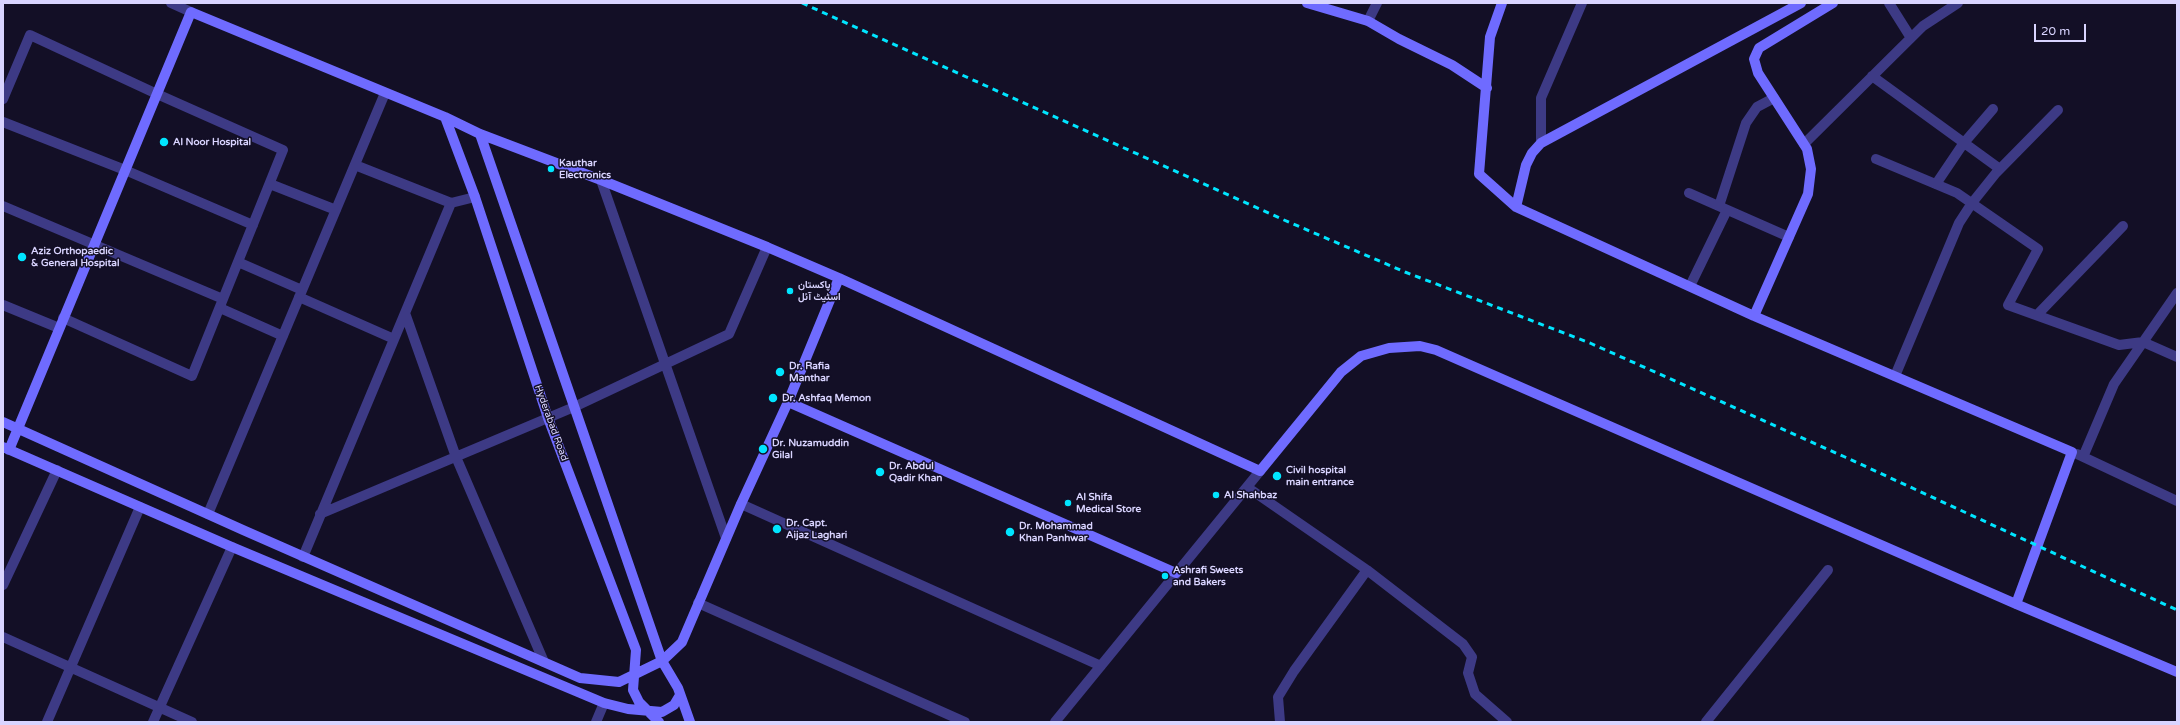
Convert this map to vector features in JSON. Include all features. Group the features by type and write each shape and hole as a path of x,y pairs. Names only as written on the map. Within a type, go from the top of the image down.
{"main road":[{"path":"1307,3 1368,21 1399,39 1452,65 1486,88"},
{"path":"1502,3 1490,37 1479,174 1516,207 1754,316 2072,452 2016,604"},
{"path":"1516,207 1526,165 1532,153 1541,143 1801,3"},
{"path":"1754,316 1808,194 1811,169 1807,149 1758,73 1754,59 1759,48 1833,3"},
{"path":"680,696 674,705 662,712 648,712 604,703 232,547 6,448 17,428 191,12 445,117 480,134 601,180 767,247 839,278 1260,470 1341,372 1361,356 1389,348 1420,346 1436,350 2016,604 2177,672"},
{"name":"Hyderabad Road","path":"445,117 475,197 548,418 636,650 633,690 639,702 658,722"},
{"path":"480,134 662,661 678,688 690,722"},
{"path":"3,422 303,557 580,678 619,682 662,661 682,642 741,504 788,402 839,278"},
{"path":"788,402 1176,573"}],"street":[{"path":"171,3 191,12"},
{"path":"1368,21 1377,3"},
{"path":"1541,143 1541,98 1582,3"},
{"path":"1889,3 1911,38"},
{"path":"1804,144 1923,26 1958,3"},
{"path":"3,99 30,35 283,150 192,376 63,318"},
{"path":"1872,76 1963,144 2000,169"},
{"path":"208,514 385,93"},
{"path":"1690,286 1723,208 1746,123 1757,107 1774,98"},
{"path":"1936,184 1963,144 1994,109"},
{"path":"1895,376 1959,224 1972,203 2000,169 2058,110"},
{"path":"3,122 125,170 253,225"},
{"path":"1876,159 1956,193 2038,249 2008,304 2119,346 2143,342 2177,357"},
{"path":"355,165 450,203 475,197"},
{"path":"601,180 664,365 726,538"},
{"path":"270,184 336,210"},
{"path":"1689,193 1789,237"},
{"path":"303,557 450,203"},
{"path":"3,206 94,245 221,304 283,336"},
{"path":"2037,315 2123,226"},
{"path":"320,514 574,407 729,334 767,247"},
{"path":"238,262 394,339"},
{"path":"2083,457 2114,384 2177,293"},
{"path":"3,304 59,328"},
{"path":"405,312 456,457 544,662"},
{"path":"2072,452 2177,501"},
{"path":"3,585 57,470"},
{"path":"1055,722 1260,470"},
{"path":"1247,487 1367,570 1463,644 1472,657 1468,673 1475,694 1507,722"},
{"path":"741,504 1101,666"},
{"path":"47,722 140,507"},
{"path":"153,722 232,547"},
{"path":"1280,722 1278,697 1294,671 1367,570"},
{"path":"1706,722 1828,570"},
{"path":"698,603 965,722"},
{"path":"3,637 192,722"},
{"path":"596,722 604,703"}],"railway":[{"path":"802,3 1284,220 1405,272 1590,343 1845,457 2177,610"}],"place":[{"name":"Al Noor Hospital","path":"164,142"},
{"name":"Kauthar Electronics","path":"551,169"},
{"name":"Aziz Orthopaedic & General Hospital","path":"22,257"},
{"name":"پاکستان اسٹیٹ آئل","path":"790,291"},
{"name":"Dr. Rafia Manthar","path":"780,372"},
{"name":"Dr. Ashfaq Memon","path":"773,398"},
{"name":"Dr. Nuzamuddin Gilal","path":"763,449"},
{"name":"Dr. Abdul Qadir Khan","path":"880,472"},
{"name":"Civil hospital main entrance","path":"1277,476"},
{"name":"Al Shahbaz","path":"1216,495"},
{"name":"Al Shifa Medical Store","path":"1068,503"},
{"name":"Dr. Capt. Aijaz Laghari","path":"777,529"},
{"name":"Dr. Mohammad Khan Panhwar","path":"1010,532"},
{"name":"Ashrafi Sweets and Bakers","path":"1165,576"}]}
